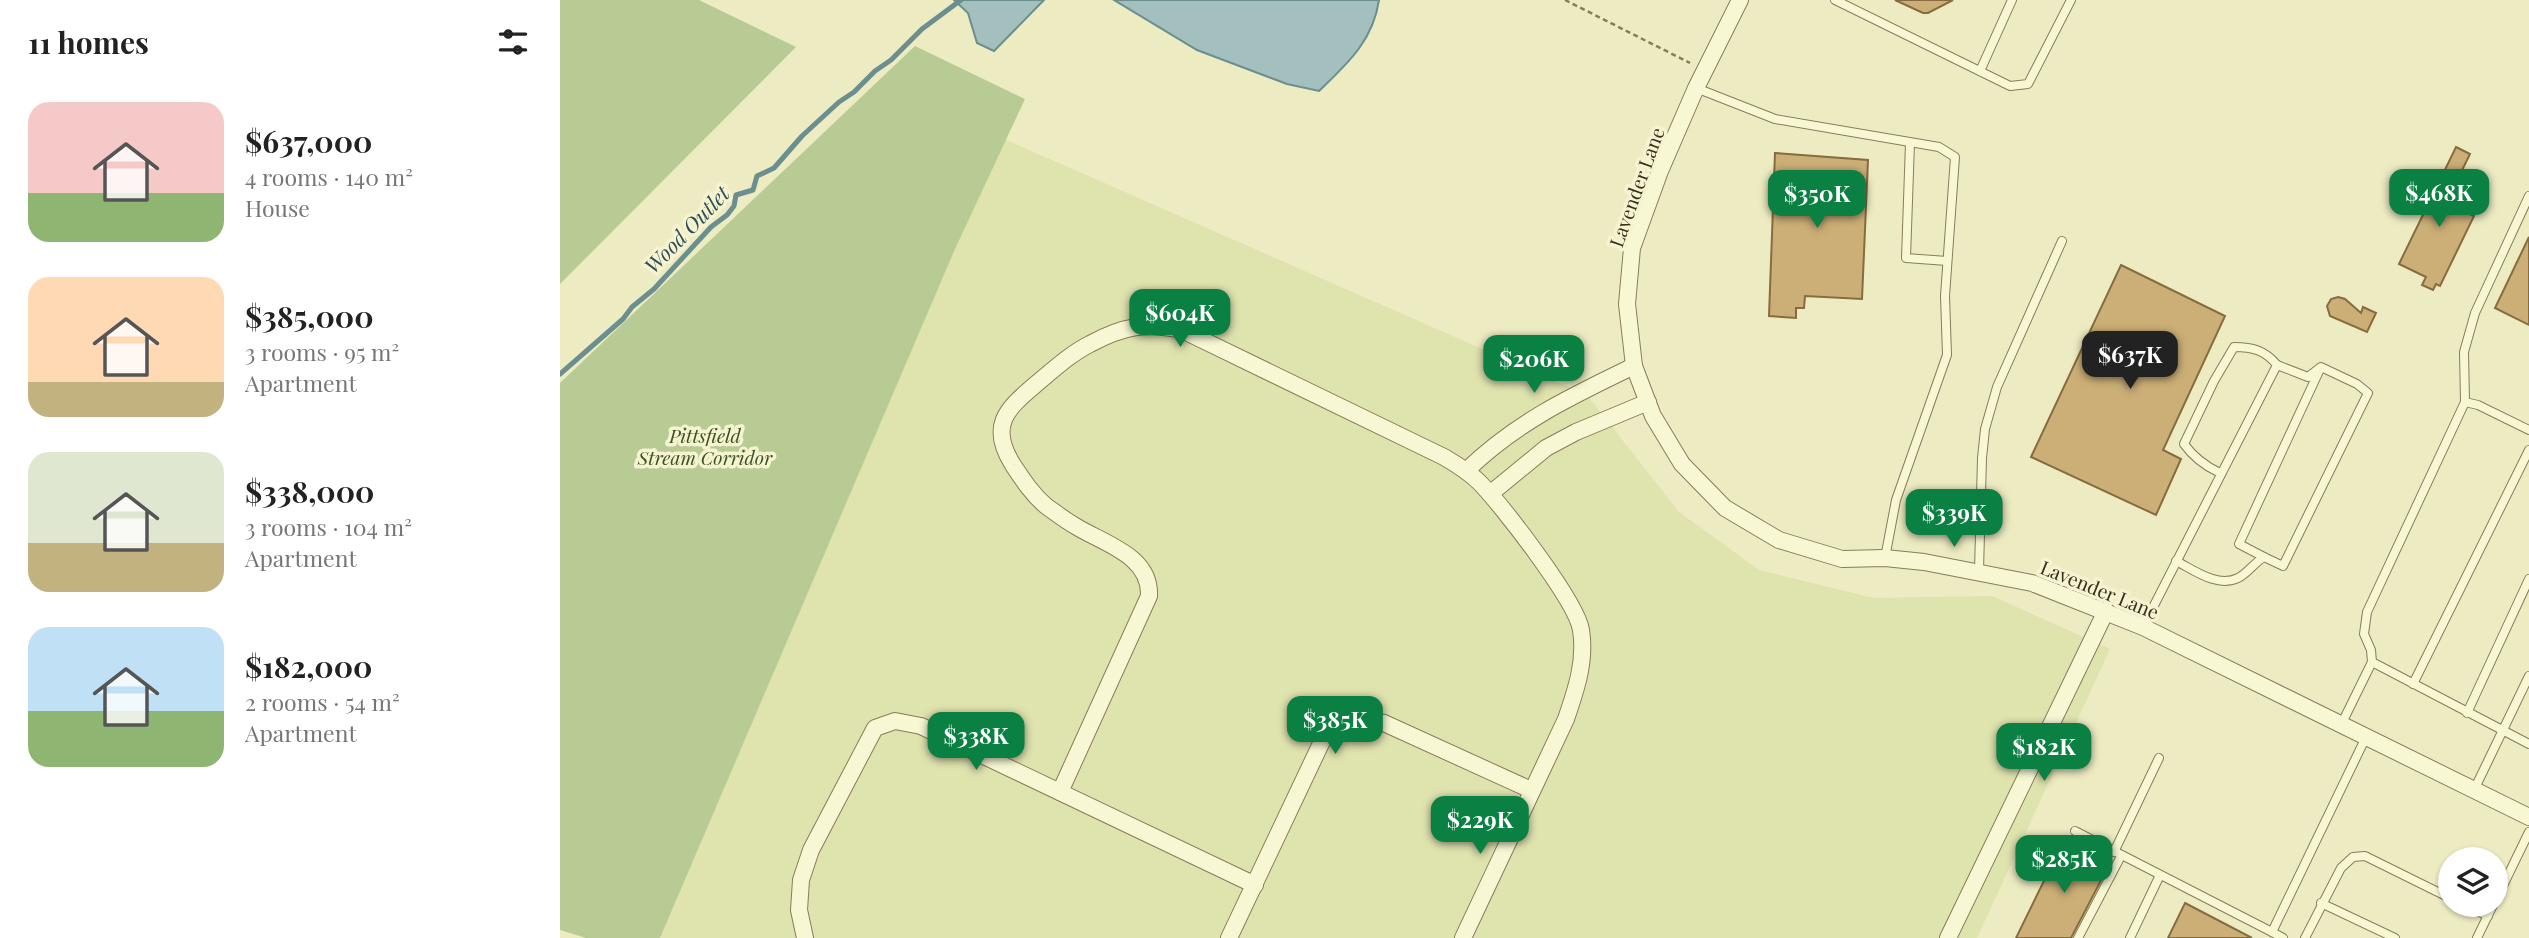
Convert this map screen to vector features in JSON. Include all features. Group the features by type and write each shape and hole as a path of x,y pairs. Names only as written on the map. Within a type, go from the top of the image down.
{"street":[{"name":"Lavender Lane","path":"1740,0 1696,88 1660,171 1632,248 1627,304 1634,366 1653,416 1682,464 1725,508 1779,540 1842,559 1885,558 1979,571 2032,583 2143,627 2529,817"},
{"path":"1060,792 1149,596 1149,584 1141,568 1126,553 1077,527 1045,505 1029,489 1006,454 999,436 1004,420 1015,401 1081,348 1110,333 1135,326 1159,325 1182,330 1444,457 1466,471 1490,494 1570,601 1581,628 1583,657 1579,681 1566,719 1463,938"},
{"path":"1466,471 1526,421 1634,366"},
{"path":"1490,494 1546,448 1576,432 1648,402"},
{"path":"1948,938 2106,611"},
{"path":"1229,938 1325,735 1342,726 1364,720 1384,723 1531,790"},
{"path":"805,938 799,910 801,880 811,850 875,729 895,721 921,726 1255,884"}],"lane":[{"path":"1835,0 2010,86 2028,85 2071,0"},
{"path":"1980,71 2012,0"},
{"path":"1696,88 1775,119 1939,146 1955,157 1945,296 1947,355 1896,500 1885,558"},
{"path":"1910,143 1906,258 1947,261"},
{"path":"2342,725 2372,662 2371,650 2364,634 2367,612 2465,402 2464,352 2475,313 2529,196"},
{"path":"1979,571 1982,458 1986,429 1997,387 2062,241"},
{"path":"2220,473 2205,466 2184,444 2214,381 2234,347 2250,347 2269,355 2277,365 2308,377 2321,367"},
{"path":"2143,627 2277,365"},
{"path":"2321,367 2357,384 2368,393 2283,566 2239,544 2321,367"},
{"path":"2465,402 2478,405 2529,430"},
{"path":"2413,684 2529,450"},
{"path":"2176,561 2221,582 2240,578 2264,557"},
{"path":"2467,713 2529,579"},
{"path":"2372,662 2529,744"},
{"path":"2474,790 2529,676"},
{"path":"2273,932 2366,737"},
{"path":"2078,938 2159,758"},
{"path":"2075,831 2283,938"},
{"path":"2508,875 2529,832"},
{"path":"2305,938 2321,902 2341,868 2353,856 2365,856 2438,892"},
{"path":"2130,938 2160,875"},
{"path":"2321,902 2395,938"},
{"path":"2477,938 2488,917"}],"path":[{"path":"1565,0 1705,71"}],"green space":[{"path":"560,0 699,0 796,47 560,284"},
{"name":"Pittsfield Stream Corridor","path":"915,46 1025,99 955,249 660,938 586,938 560,930 560,383"},
{"path":"1002,138 1587,395 1679,512 1759,570 1874,598 1992,596 2110,649 1977,938 660,938"}],"water":[{"path":"954,0 1044,0 994,51 977,43 968,13"},
{"path":"1114,0 1379,0 1376,15 1365,40 1349,61 1319,91 1287,84 1197,50"}],"building":[{"path":"1895,0 1953,0 1923,13"},
{"path":"2456,147 2470,154 2446,203 2474,216 2440,286 2436,284 2433,290 2422,285 2426,277 2399,264"},
{"path":"1775,153 1868,160 1862,299 1805,296 1804,308 1796,308 1796,318 1769,316"},
{"path":"2529,237 2529,325 2495,308"},
{"path":"2121,265 2225,316 2163,450 2181,459 2156,515 2031,457"},
{"path":"2331,299 2345,299 2361,313 2363,307 2376,313 2367,332 2330,316 2327,306"},
{"path":"2063,842 2109,865 2071,938 2016,938"},
{"path":"2185,903 2252,938 2168,938"}],"waterway":[{"name":"Wood Outlet","path":"560,374 623,319 711,227 727,215 734,206 736,195 753,190 757,176 774,168 802,136 839,102 891,60 922,29 961,0"}]}
